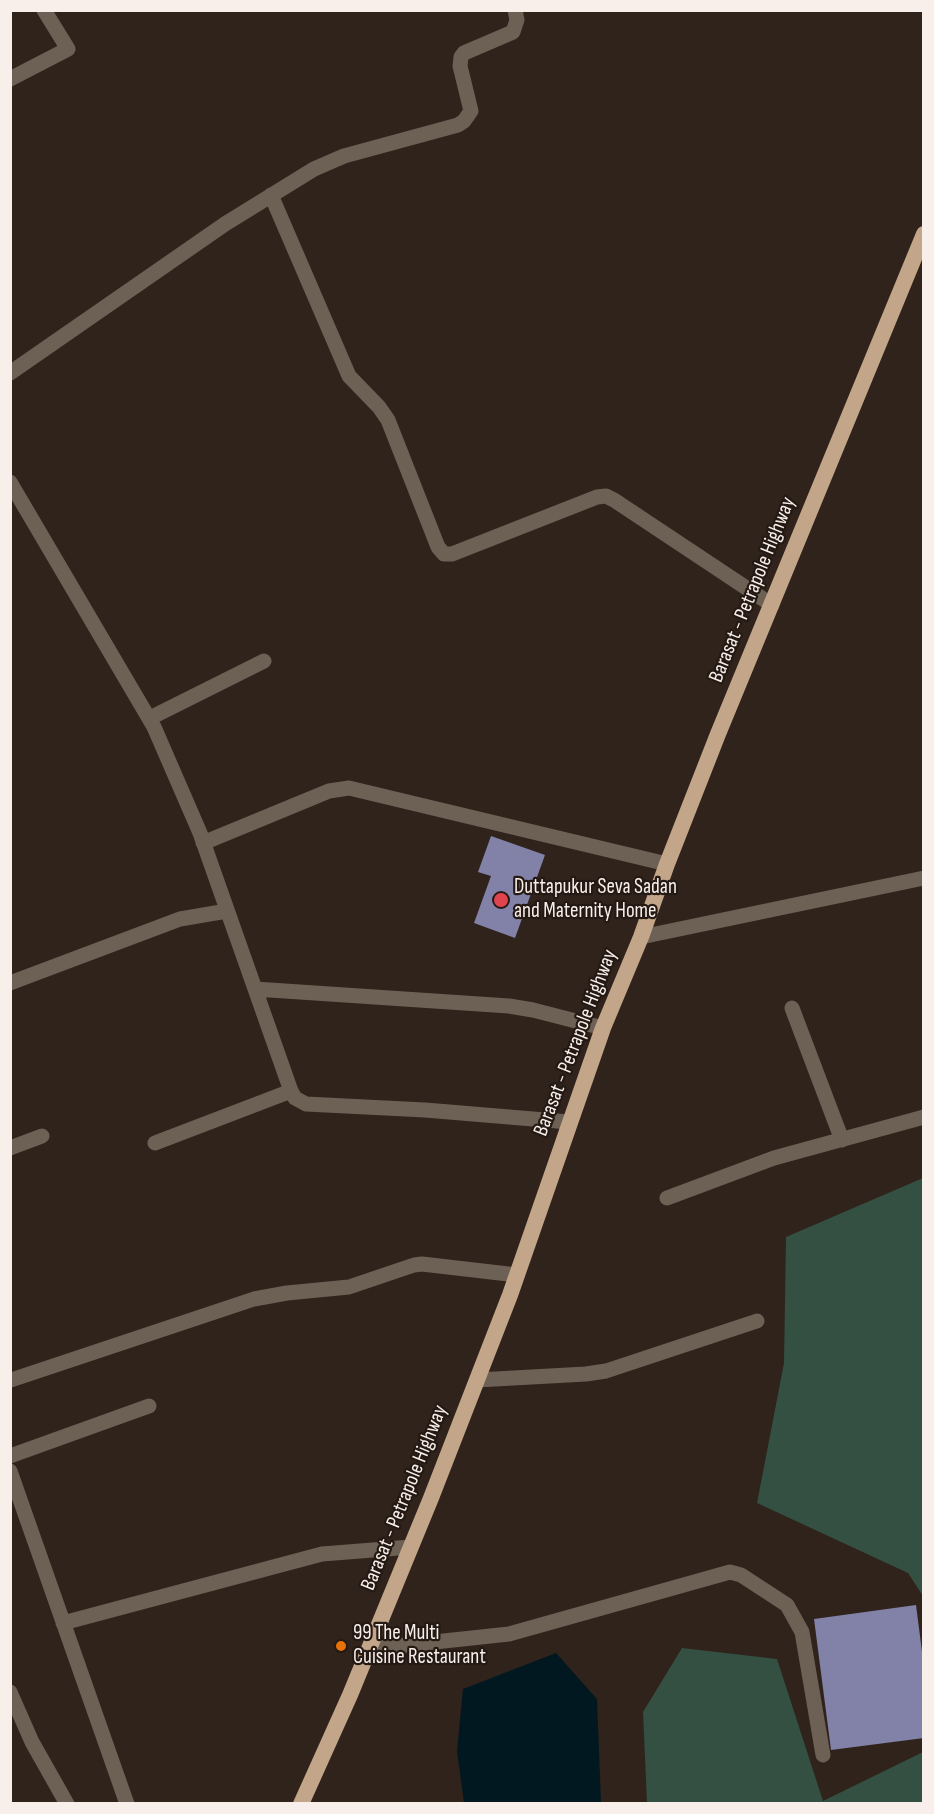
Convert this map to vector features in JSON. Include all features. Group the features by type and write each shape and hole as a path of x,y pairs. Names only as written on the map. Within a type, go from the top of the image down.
{"highway":[{"name":"Barasat - Petrapole Highway","path":"301,1803 411,1547 517,1275 603,1028 641,937 667,864 924,234"}],"street":[{"path":"10,79 68,49 44,10"},
{"path":"10,373 225,224 315,169 344,156 458,125 464,121 471,111 460,66 461,57 464,53 513,32 518,20 515,10"},
{"path":"271,195 349,376 379,407 388,420 438,547 444,554 452,554 597,497 606,496 772,605"},
{"path":"13,491 150,718 203,843 291,1091 306,1104 424,1110 570,1122"},
{"path":"150,718 264,662"},
{"path":"203,843 329,791 349,788 667,864"},
{"path":"641,937 924,878"},
{"path":"10,983 180,919 227,911"},
{"path":"255,990 509,1006 603,1028"},
{"path":"792,1008 842,1140"},
{"path":"155,1143 291,1091"},
{"path":"667,1198 774,1158 924,1117"},
{"path":"10,1148 42,1136"},
{"path":"11,1380 254,1299 287,1293 349,1287 414,1265 517,1275"},
{"path":"477,1380 606,1371 757,1321"},
{"path":"10,1456 149,1406"},
{"path":"10,1471 127,1803"},
{"path":"63,1623 314,1556 411,1547"},
{"path":"369,1649 509,1634 730,1572 741,1575 787,1605 802,1632 823,1755"},
{"path":"10,1692 32,1742 67,1803"}],"green space":[{"path":"923,1178 923,1596 908,1573 757,1503 784,1363 786,1237"},
{"path":"682,1648 777,1659 823,1801 923,1752 923,1803 647,1803 643,1712"}],"water":[{"path":"556,1653 597,1699 601,1803 464,1803 457,1751 463,1689"}],"building":[{"path":"491,836 545,855 515,938 474,923 491,876 478,872"},
{"path":"916,1605 924,1667 924,1738 831,1750 814,1619"}],"place":[{"name":"Duttapukur Seva Sadan and Maternity Home","path":"501,900"},
{"name":"99 The Multi Cuisine Restaurant","path":"341,1646"}]}
